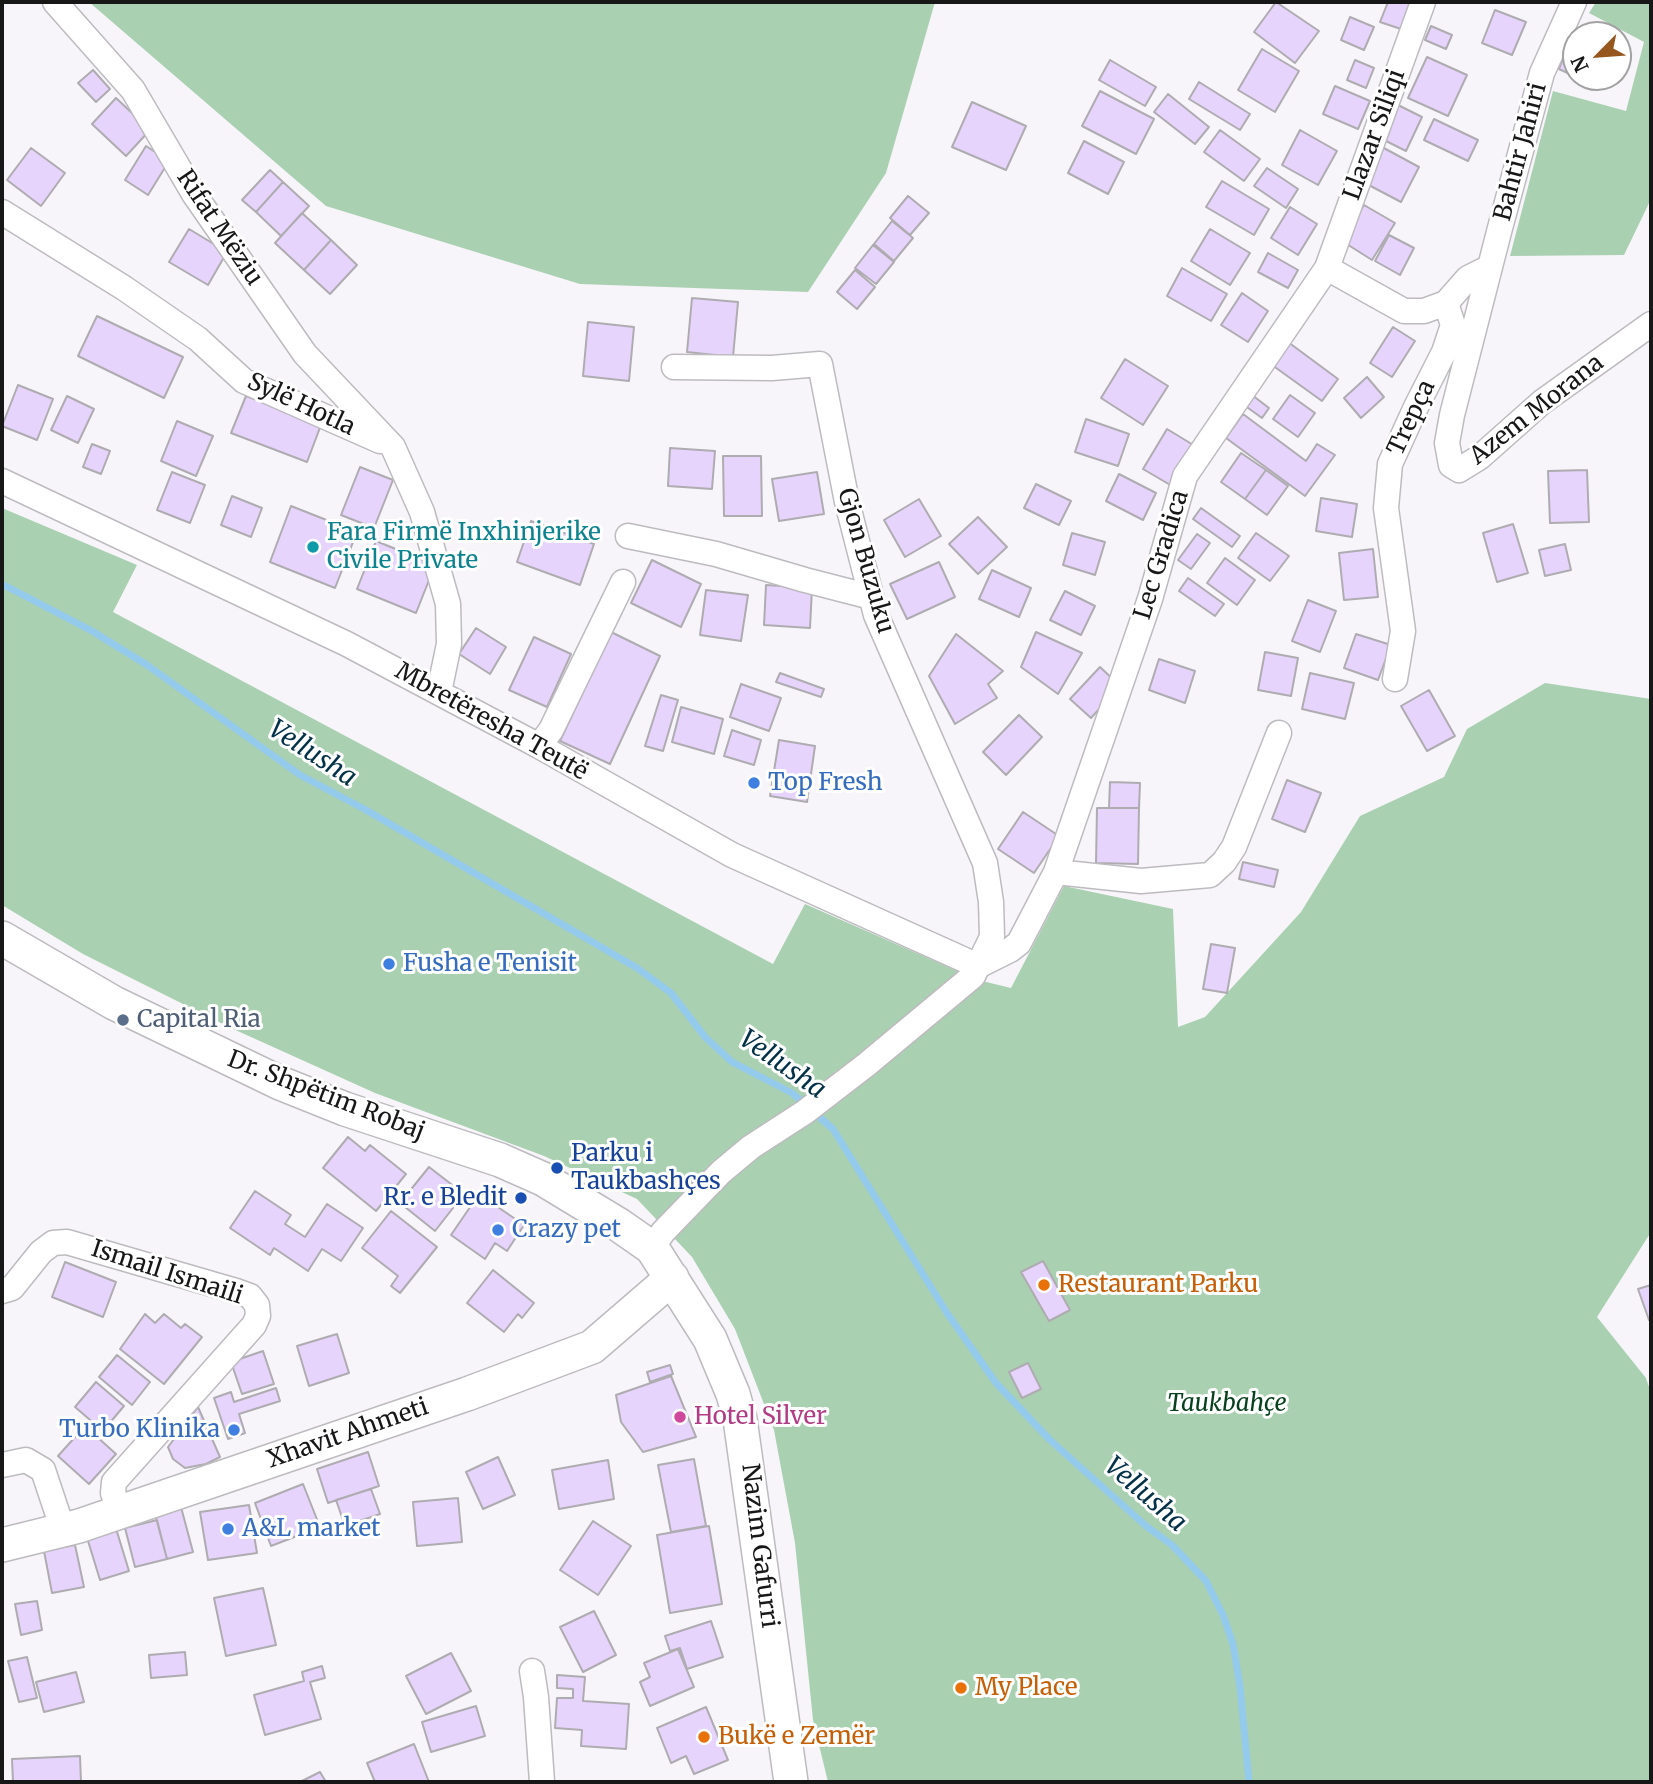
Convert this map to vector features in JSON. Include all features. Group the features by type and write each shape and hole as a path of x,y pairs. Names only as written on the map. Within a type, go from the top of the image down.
{"street":[{"name":"Rifat Mëziu","path":"55,2 133,90 194,194 305,354 393,447"},
{"name":"Llazar Siliqi","path":"1327,268 1423,2"},
{"name":"Bahtir Jahiri","path":"1490,267 1542,73 1574,2"},
{"name":"Sylë Hotla","path":"2,212 134,295 198,339 244,381 393,447"},
{"path":"1327,268 1404,311 1424,311 1446,303 1468,278 1490,267"},
{"name":"Azem Morana","path":"1490,267 1447,443 1451,465 1459,470 1480,457 1542,402 1651,324"},
{"name":"Lec Gradica","path":"652,1248 663,1232 720,1172 751,1147 792,1122 866,1065 973,976 978,967 1019,943 1056,872 1150,599 1185,476 1327,268"},
{"name":"Trepça","path":"1395,678 1403,631 1387,508 1390,464 1444,352 1453,325 1446,303"},
{"name":"Gjon Buzuku","path":"674,367 772,368 820,364 847,502 876,615 985,863 991,902 992,937 978,967"},
{"path":"393,447 422,512 448,604 449,644 439,692"},
{"name":"Mbretëresha Teutë","path":"2,481 347,645 439,692 732,855 978,967"},
{"path":"628,536 716,554 871,597"},
{"path":"539,746 551,730 623,582"},
{"path":"1056,872 1141,881 1210,875 1224,862 1234,847 1279,733"},
{"name":"Dr. Shpëtim Robaj","path":"2,938 114,1003 280,1083 345,1109 500,1160 543,1179 652,1248"},
{"name":"Ismail Ismaili","path":"2,1291 12,1288 22,1278 41,1252 53,1243 67,1242 236,1291 250,1296 257,1305 258,1316 254,1325 114,1482 113,1493 120,1512"},
{"name":"Nazim Gafurri","path":"652,1248 710,1339 733,1394 740,1419 791,1782"},
{"name":"Xhavit Ahmeti","path":"2,1545 120,1512 467,1394 592,1347 672,1278"},
{"path":"2,1465 26,1460 43,1470 63,1530"},
{"path":"532,1671 542,1782"}],"green space":[{"path":"89,2 935,2 886,173 808,292 580,284 326,206"},
{"path":"1596,2 1651,2 1651,199 1624,255 1510,256 1553,91 1626,111 1644,42 1632,36 1632,21 1604,21 1589,13"},
{"name":"Taukbahçe","path":"2,508 137,565 113,612 773,964 805,904 978,980 1011,988 1064,886 1173,909 1178,1027 1205,1017 1301,912 1360,816 1444,777 1467,729 1545,683 1651,699 1651,1232 1597,1317 1646,1378 1651,1393 1651,1782 828,1782 813,1720 795,1543 774,1430 735,1329 692,1257 637,1199 544,1156 375,1093 231,1028 83,954 2,905"}],"building":[{"path":"1276,2 1319,31 1295,63 1254,32"},
{"path":"1388,2 1411,2 1401,29 1380,22"},
{"path":"1495,10 1526,22 1512,55 1482,43"},
{"path":"1350,17 1374,27 1364,50 1341,40"},
{"path":"1431,26 1452,35 1446,49 1425,40"},
{"path":"1262,49 1299,71 1275,112 1238,90"},
{"path":"1427,57 1467,75 1448,116 1408,98"},
{"path":"1110,60 1156,87 1145,106 1099,80"},
{"path":"1355,60 1374,68 1366,88 1347,80"},
{"path":"93,70 110,89 96,102 78,83"},
{"path":"1199,82 1250,114 1240,130 1189,99"},
{"path":"1335,86 1370,101 1358,129 1323,114"},
{"path":"1100,91 1154,119 1136,154 1082,126"},
{"path":"1168,94 1209,127 1195,144 1154,112"},
{"path":"116,98 150,130 126,156 92,124"},
{"path":"972,102 1026,126 1006,170 952,147"},
{"path":"1398,105 1422,117 1406,151 1382,139"},
{"path":"1434,119 1478,140 1468,161 1424,140"},
{"path":"1220,130 1260,159 1244,181 1204,152"},
{"path":"1300,130 1337,151 1318,185 1282,165"},
{"path":"1084,141 1124,162 1108,194 1068,173"},
{"path":"146,146 169,161 148,195 125,180"},
{"path":"1382,147 1419,167 1401,202 1363,182"},
{"path":"31,148 65,173 41,206 7,180"},
{"path":"1267,168 1298,189 1286,208 1254,186"},
{"path":"270,170 283,182 256,212 242,200"},
{"path":"1222,181 1269,209 1254,235 1206,207"},
{"path":"283,182 309,206 281,236 256,212"},
{"path":"908,196 929,213 910,235 890,218"},
{"path":"1364,205 1395,223 1372,260 1342,241"},
{"path":"1290,207 1317,224 1298,255 1271,238"},
{"path":"302,213 331,240 304,270 275,243"},
{"path":"892,221 913,238 894,261 874,244"},
{"path":"189,229 227,252 208,285 169,262"},
{"path":"1210,229 1250,253 1230,285 1191,261"},
{"path":"1389,235 1414,248 1400,275 1375,261"},
{"path":"331,240 357,265 330,294 304,270"},
{"path":"873,245 894,262 876,284 855,268"},
{"path":"1268,253 1298,270 1288,288 1258,272"},
{"path":"1182,268 1227,294 1211,321 1167,296"},
{"path":"855,270 875,287 857,309 837,292"},
{"path":"1242,293 1268,311 1248,342 1221,325"},
{"path":"692,298 738,302 733,357 687,352"},
{"path":"97,316 183,357 164,398 78,356"},
{"path":"588,322 634,327 629,381 583,376"},
{"path":"1393,327 1415,341 1392,377 1370,363"},
{"path":"1288,342 1338,379 1322,401 1272,365"},
{"path":"1125,359 1168,386 1143,425 1101,398"},
{"path":"1367,377 1384,397 1361,418 1344,398"},
{"path":"18,385 53,399 37,440 2,426"},
{"path":"1252,395 1269,408 1262,418 1244,405"},
{"path":"1290,395 1315,413 1298,437 1273,419"},
{"path":"67,396 94,409 78,443 51,430"},
{"path":"246,396 321,425 307,462 231,433"},
{"path":"1243,414 1306,461 1317,444 1335,455 1305,496 1226,438"},
{"path":"1086,419 1129,434 1118,466 1075,452"},
{"path":"177,421 213,436 196,476 161,461"},
{"path":"1167,429 1195,446 1172,486 1143,469"},
{"path":"92,444 110,451 101,474 83,467"},
{"path":"670,448 715,451 712,489 668,486"},
{"path":"1241,453 1266,470 1245,499 1221,482"},
{"path":"723,456 761,456 762,516 724,516"},
{"path":"360,467 393,480 374,528 341,515"},
{"path":"1266,470 1288,486 1267,515 1245,499"},
{"path":"1587,470 1589,522 1550,523 1548,471"},
{"path":"172,472 205,485 190,523 157,510"},
{"path":"817,472 824,514 779,521 772,479"},
{"path":"1119,474 1156,493 1143,520 1106,501"},
{"path":"1036,484 1071,501 1059,525 1024,508"},
{"path":"232,496 262,508 251,537 221,525"},
{"path":"1321,498 1357,504 1352,537 1316,531"},
{"path":"919,499 941,536 905,557 884,520"},
{"name":"Fara Firmë Inxhinjerike Civile Private","path":"291,506 357,532 335,588 270,562"},
{"path":"1201,508 1240,536 1232,547 1193,519"},
{"path":"978,517 1007,547 978,574 949,544"},
{"path":"531,521 594,544 580,585 517,562"},
{"path":"1513,524 1528,573 1497,582 1483,533"},
{"path":"1072,533 1105,542 1095,575 1063,565"},
{"path":"1256,533 1289,556 1270,581 1238,558"},
{"path":"1197,534 1210,543 1191,569 1178,560"},
{"path":"376,541 435,565 416,613 357,589"},
{"path":"1565,544 1571,570 1545,576 1539,550"},
{"path":"1373,549 1378,597 1344,600 1339,553"},
{"path":"1225,558 1255,580 1237,605 1207,583"},
{"path":"652,560 701,584 681,627 631,603"},
{"path":"939,562 955,597 907,619 890,584"},
{"path":"992,570 1031,588 1019,617 979,599"},
{"path":"1188,578 1224,604 1215,616 1179,591"},
{"path":"766,585 812,588 810,628 764,625"},
{"path":"706,590 748,595 741,641 700,635"},
{"path":"1065,591 1095,606 1081,635 1050,620"},
{"path":"1308,600 1336,611 1320,652 1292,641"},
{"path":"476,628 506,647 490,674 459,654"},
{"path":"611,632 660,656 610,764 560,741"},
{"path":"1036,632 1082,653 1058,694 1021,667"},
{"path":"956,634 1003,671 988,684 997,698 955,724 929,676"},
{"path":"1356,634 1391,645 1378,680 1344,668"},
{"path":"534,637 571,654 547,707 509,690"},
{"path":"1265,652 1298,658 1291,696 1258,690"},
{"path":"1159,659 1195,671 1185,703 1149,690"},
{"path":"1100,667 1120,686 1091,718 1070,699"},
{"path":"780,673 824,689 821,697 776,682"},
{"path":"1310,673 1354,683 1345,719 1302,709"},
{"path":"741,684 781,698 769,731 730,717"},
{"path":"1429,690 1455,736 1427,751 1401,706"},
{"path":"661,695 678,700 663,751 645,746"},
{"path":"681,707 723,719 714,754 672,742"},
{"path":"1019,715 1042,737 1006,775 983,752"},
{"path":"732,730 761,740 754,765 724,756"},
{"path":"779,740 815,746 807,802 770,796"},
{"path":"1287,780 1321,793 1305,832 1272,819"},
{"path":"1110,782 1140,783 1139,808 1109,808"},
{"path":"1097,808 1139,808 1138,864 1096,863"},
{"path":"1023,812 1059,836 1034,873 998,849"},
{"path":"1243,862 1278,870 1274,887 1239,879"},
{"path":"1211,944 1235,948 1227,993 1203,989"},
{"path":"348,1137 365,1151 370,1145 406,1174 376,1211 323,1168"},
{"path":"429,1167 464,1194 435,1231 400,1203"},
{"path":"255,1191 291,1215 285,1224 305,1237 327,1204 363,1228 341,1261 322,1249 308,1271 274,1248 270,1255 230,1228"},
{"path":"479,1194 524,1225 507,1251 495,1243 485,1259 451,1235"},
{"path":"391,1211 437,1247 400,1293 391,1286 398,1276 362,1248"},
{"path":"1043,1261 1070,1310 1049,1321 1021,1272"},
{"path":"65,1262 116,1282 103,1317 52,1297"},
{"path":"493,1270 534,1303 522,1318 518,1314 504,1332 467,1303"},
{"path":"1651,1285 1651,1319 1649,1320 1638,1289"},
{"path":"145,1314 155,1323 164,1314 181,1328 185,1324 202,1337 164,1384 120,1349"},
{"path":"337,1334 349,1373 309,1386 297,1346"},
{"path":"263,1351 274,1384 242,1394 231,1362"},
{"path":"117,1355 150,1382 132,1405 99,1377"},
{"path":"1028,1363 1041,1389 1022,1398 1009,1372"},
{"path":"670,1365 673,1374 650,1382 647,1372"},
{"path":"671,1376 696,1437 643,1452 621,1422 616,1395"},
{"path":"96,1382 124,1406 103,1431 75,1407"},
{"path":"276,1388 280,1401 239,1414 245,1433 228,1439 214,1398 231,1392 234,1402"},
{"path":"198,1407 220,1457 206,1464 185,1468 173,1459 168,1447"},
{"path":"85,1426 116,1454 89,1484 58,1456"},
{"path":"368,1452 379,1486 328,1503 317,1469"},
{"path":"498,1457 515,1495 483,1509 466,1472"},
{"path":"694,1459 706,1526 671,1532 658,1465"},
{"path":"608,1460 614,1499 559,1509 552,1470"},
{"path":"303,1484 320,1527 271,1546 255,1503"},
{"path":"371,1489 380,1514 345,1526 336,1500"},
{"path":"458,1498 462,1542 417,1546 413,1502"},
{"path":"249,1505 257,1553 208,1560 200,1512"},
{"path":"181,1507 193,1552 167,1559 155,1514"},
{"path":"157,1520 167,1559 135,1567 125,1528"},
{"path":"593,1521 631,1546 598,1595 560,1570"},
{"path":"114,1522 129,1571 100,1580 85,1531"},
{"path":"709,1526 722,1604 670,1613 657,1535"},
{"path":"75,1545 84,1587 52,1593 44,1551"},
{"path":"263,1588 276,1645 226,1656 214,1598"},
{"path":"37,1601 42,1630 21,1635 15,1604"},
{"path":"594,1611 616,1655 583,1672 560,1627"},
{"path":"711,1621 723,1657 687,1669 680,1648 670,1651 665,1636"},
{"path":"678,1649 694,1687 650,1706 640,1682 650,1677 644,1663"},
{"path":"185,1652 187,1675 151,1678 149,1655"},
{"path":"451,1653 471,1691 426,1714 406,1676"},
{"path":"27,1657 37,1698 19,1702 8,1661"},
{"path":"322,1666 325,1678 310,1682 321,1719 265,1735 254,1695 304,1681 302,1672"},
{"path":"76,1672 84,1702 44,1712 36,1682"},
{"path":"557,1675 585,1677 583,1701 629,1704 626,1749 581,1746 582,1730 555,1728 557,1698 573,1698 573,1689 557,1688"},
{"path":"476,1706 485,1736 431,1752 422,1722"},
{"path":"706,1707 728,1760 694,1774 686,1756 671,1763 657,1728"},
{"path":"414,1744 429,1782 375,1782 367,1763"},
{"path":"80,1756 81,1782 13,1782 12,1759"},
{"path":"320,1772 326,1782 300,1782"}],"waterway":[{"name":"Vellusha","path":"2,584 92,631 147,665 300,775 366,810 637,968 671,993 705,1037 732,1062 792,1093 833,1129 947,1313 996,1383 1050,1440 1146,1526 1172,1545 1206,1581 1223,1615 1233,1644 1240,1686 1249,1782"}],"place":[{"name":"Fara Firmë Inxhinjerike Civile Private","path":"313,547"},
{"name":"Top Fresh","path":"754,783"},
{"name":"Fusha e Tenisit","path":"389,964"},
{"name":"Capital Ria","path":"123,1020"},
{"name":"Parku i Taukbashçes","path":"557,1168"},
{"name":"Rr. e Bledit","path":"521,1198"},
{"name":"Crazy pet","path":"498,1230"},
{"name":"Restaurant Parku","path":"1044,1285"},
{"name":"Hotel Silver","path":"680,1417"},
{"name":"Turbo Klinika","path":"234,1430"},
{"name":"A&L market","path":"228,1529"},
{"name":"My Place","path":"961,1688"},
{"name":"Bukë e Zemër","path":"704,1737"}]}
